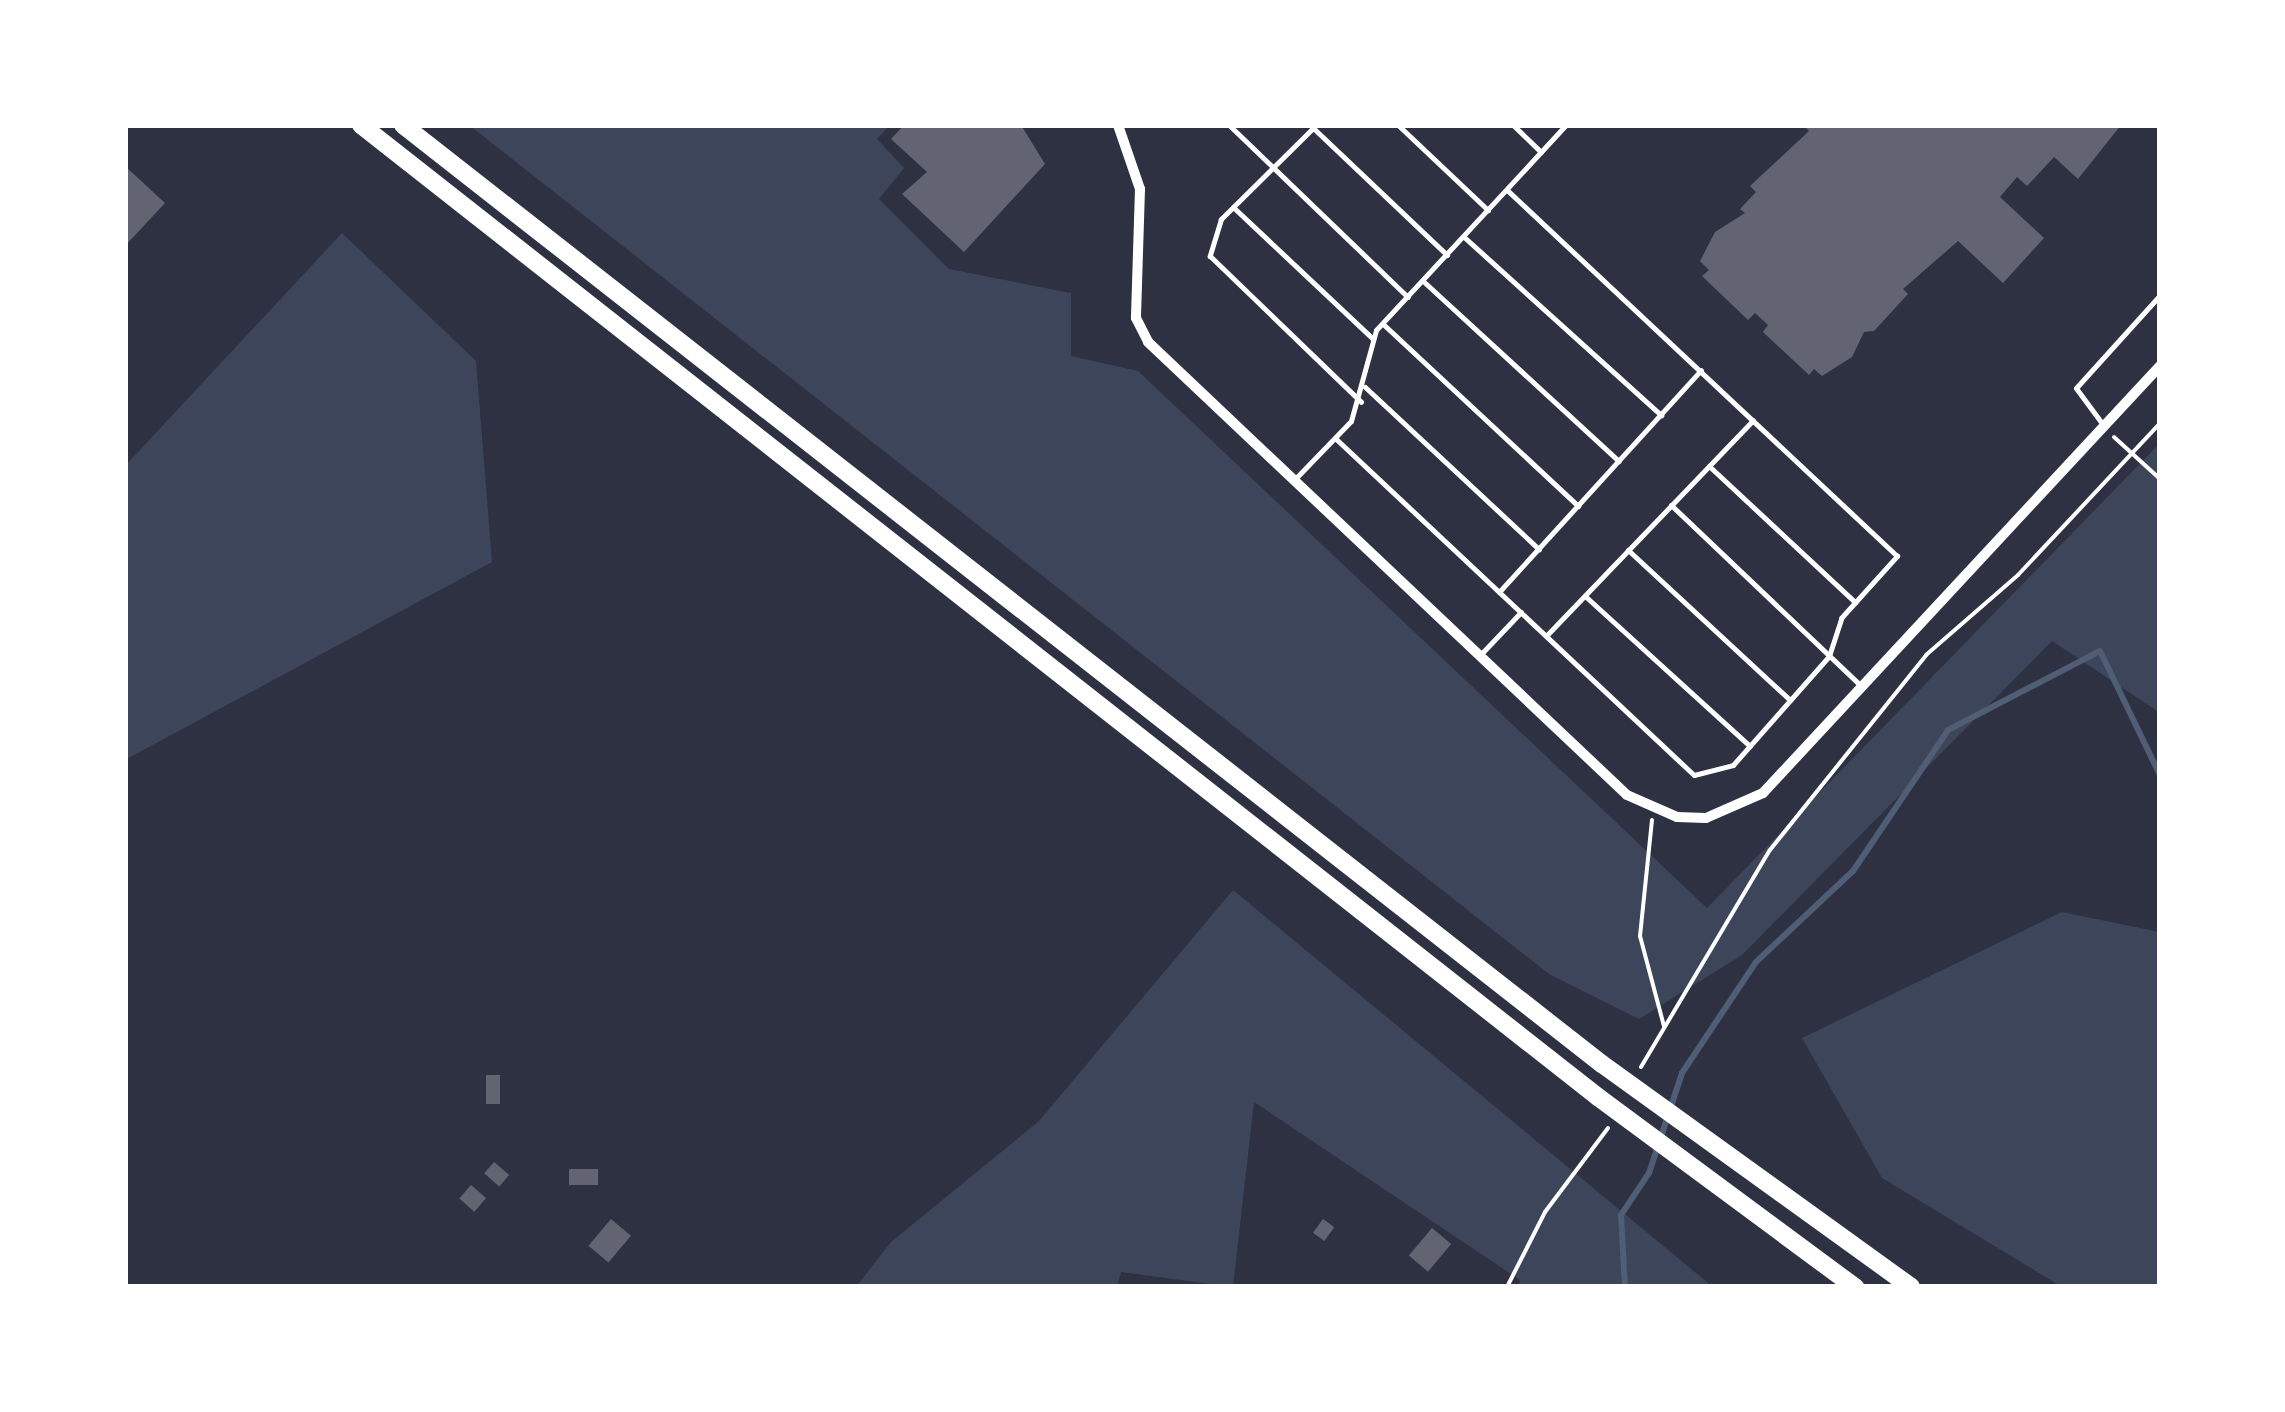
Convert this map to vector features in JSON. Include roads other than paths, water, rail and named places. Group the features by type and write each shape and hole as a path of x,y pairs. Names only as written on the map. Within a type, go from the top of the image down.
{"main road":[{"path":"362,125 1598,1097 1855,1287"},
{"path":"403,125 1602,1064 1911,1287"}],"street":[{"path":"1118,125 1140,189 1136,318 1148,342 1627,795 1654,810 1706,818 1738,808 1763,793 2160,366"}],"lane":[{"path":"1229,125 1408,297"},
{"path":"1398,125 1488,210"},
{"path":"1513,125 1541,152"},
{"path":"1292,482 1335,438 1361,402 1372,339 1382,324 1566,125"},
{"path":"1361,402 1213,262 1212,234 1233,207 1313,126 1447,255"},
{"path":"1335,438 1694,775 1728,770 1829,656 1841,618 1897,556 1507,190"},
{"path":"1233,207 1372,339"},
{"path":"1464,236 1660,414"},
{"path":"1423,280 1619,460"},
{"path":"2104,426 2076,388 2160,295"},
{"path":"1382,324 1578,506"},
{"path":"1499,592 1701,370"},
{"path":"1364,386 1538,549"},
{"path":"1546,636 1753,420"},
{"path":"1709,466 1855,602"},
{"path":"1671,506 1862,688"},
{"path":"1628,550 1790,700"},
{"path":"1584,596 1750,746"},
{"path":"1478,656 1521,612"}],"waterway":[{"path":"1625,1287 1621,1215 1649,1173 1682,1073 1756,962 1853,871 1948,730 2100,651 2160,775"}]}
